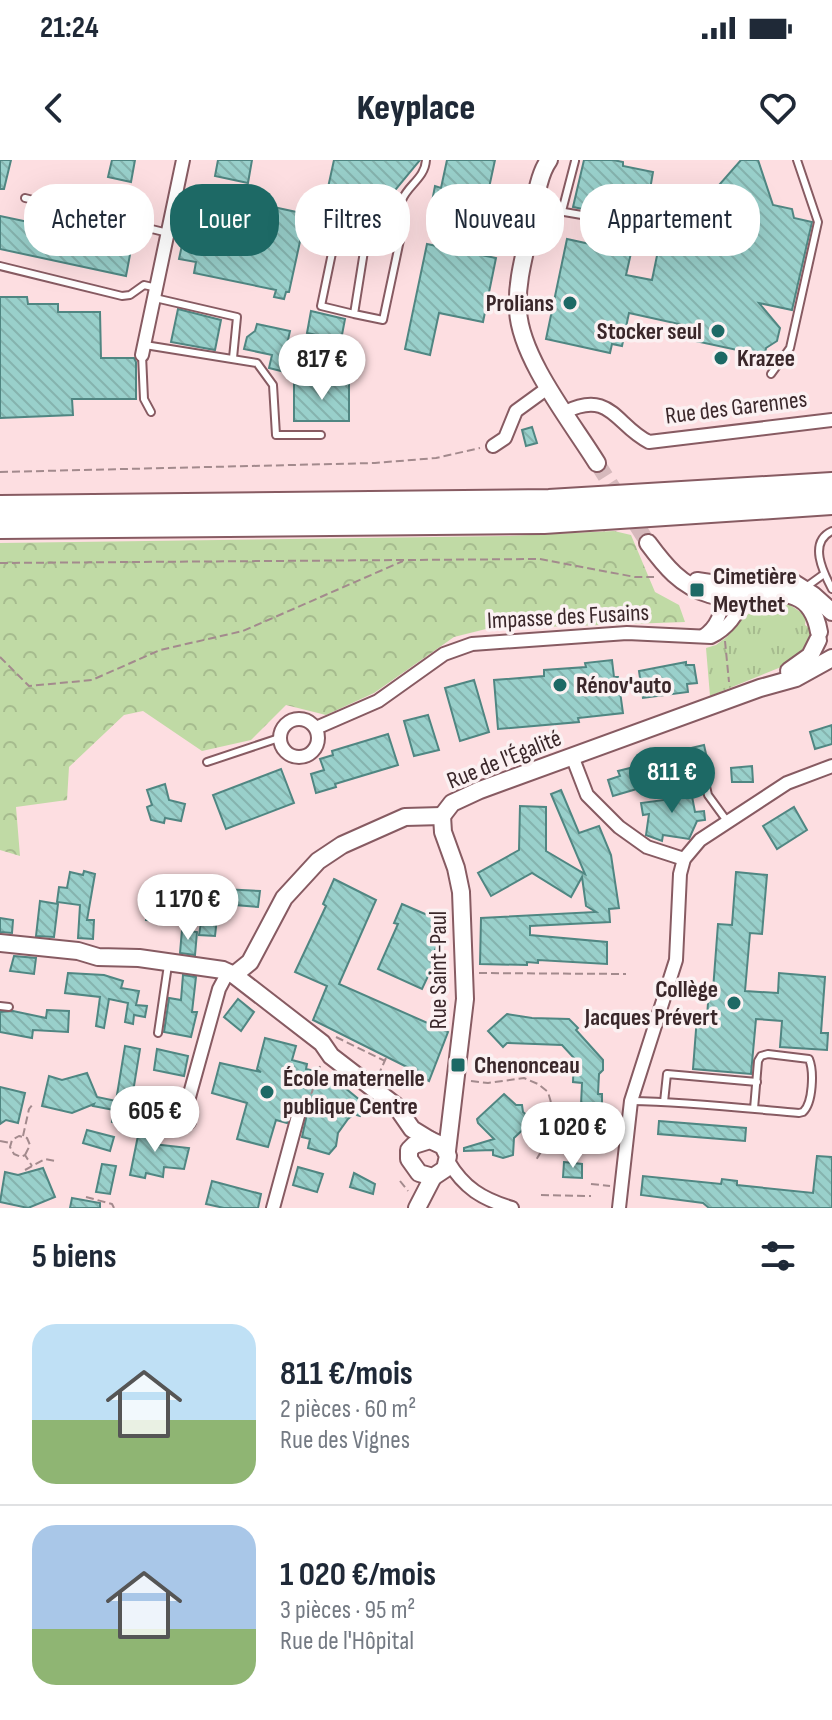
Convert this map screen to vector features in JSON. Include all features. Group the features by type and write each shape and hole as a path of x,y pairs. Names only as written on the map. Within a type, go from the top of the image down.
{"highway":[{"path":"0,507 549,501 832,484"},
{"path":"0,527 544,522 832,503"}],"street":[{"path":"144,350 183,160"},
{"path":"541,184 546,162"},
{"path":"525,256 518,311 528,350 597,463"},
{"path":"493,446 505,438 516,411 549,387"},
{"name":"Rue des Garennes","path":"565,412 580,406 604,407 649,442 832,420"},
{"path":"648,543 671,572 697,590 742,598 786,581 804,588 832,612"},
{"path":"671,572 706,584 769,588 791,594 805,602 817,620 823,631 824,651 832,656"},
{"path":"724,597 769,588"},
{"path":"700,637 709,632 719,618 724,597"},
{"path":"700,637 711,637 720,632 737,613 742,598"},
{"name":"Rue de l'Égalité","path":"760,688 805,661 823,631"},
{"name":"Impasse des Fusains","path":"316,728 378,701 444,654 472,644 627,633 700,637"},
{"name":"Rue de l'Égalité","path":"231,974 250,962 284,898 318,861 342,845 405,817 442,816 446,808 458,799 760,688 796,678 832,656"},
{"path":"294,719 307,720 316,728 317,746 304,756 288,754 279,738 284,726 294,719"},
{"path":"572,756 584,790 608,817 647,847 684,859"},
{"path":"619,1208 631,1101 676,960 680,874 684,859 700,840 787,783 832,766"},
{"name":"Rue Saint-Paul","path":"442,816 443,832 459,878 465,973 465,999 450,1126 442,1166"},
{"path":"0,943 78,951 98,957 169,962 231,974 322,1043 392,1103 412,1129 443,1146 442,1166 418,1198"},
{"path":"189,1122 186,1108 219,989 231,974"},
{"path":"278,1205 298,1116"},
{"path":"409,1150 414,1145 431,1140 450,1126"},
{"path":"412,1129 409,1159 418,1198"},
{"path":"413,1168 425,1176 442,1166"},
{"path":"442,1166 492,1201 512,1208"}],"lane":[{"path":"410,189 426,167 426,160"},
{"path":"771,374 790,348 818,222 797,160"},
{"path":"564,203 575,161"},
{"path":"154,230 168,233"},
{"path":"331,256 321,306 383,320 397,256"},
{"path":"354,314 363,256"},
{"path":"0,266 122,296 130,295 144,285 156,293 237,317 233,358"},
{"path":"151,412 144,399 144,350 233,358 257,363 273,385 276,435 321,435"},
{"path":"832,531 823,536 819,543 824,574 832,589"},
{"path":"804,588 824,574"},
{"path":"207,762 279,738"},
{"path":"703,773 708,795 727,821"},
{"path":"158,1033 169,962"},
{"path":"0,1006 9,1007"},
{"path":"631,1101 799,1113 806,1110 811,1062 803,1056 764,1054 759,1058 754,1109"},
{"path":"664,1102 667,1074 757,1082"}],"path":[{"path":"0,472 375,463 436,458 493,446"},
{"path":"0,563 540,559 635,577 671,572"},
{"path":"0,657 29,686 92,680 160,650 243,631 405,560"},
{"path":"725,636 730,692"},
{"path":"465,973 626,974"},
{"path":"328,1034 386,1059 373,1089"},
{"path":"364,1051 367,1044"},
{"path":"298,1116 312,1092 319,1067 328,1051"},
{"path":"455,1079 488,1083 524,1078 548,1092 551,1101 546,1146 536,1160"},
{"path":"22,1137 33,1104"},
{"path":"19,1136 22,1137 30,1145 21,1157 14,1154 10,1147 19,1136"},
{"path":"0,1141 11,1143"},
{"path":"546,1146 561,1148"},
{"path":"25,1155 32,1166"},
{"path":"25,1170 45,1159 56,1161"},
{"path":"400,1181 406,1190 418,1198"},
{"path":"591,1184 620,1187"},
{"path":"541,1195 591,1196"},
{"path":"86,1197 112,1204 114,1208"}],"green space":[{"path":"614,531 631,535 655,592 679,605 685,622 486,629 454,637 374,693 326,715 286,705 251,740 202,751 143,711 124,715 69,767 67,800 16,807 20,856 0,850 0,543 508,536"},
{"path":"777,600 786,602 806,616 805,625 811,629 801,659 710,696 706,648 728,636 726,632 741,615 745,617 756,607"}],"building":[{"path":"0,160 11,160 4,189 0,189"},
{"path":"112,160 135,160 131,182 108,177"},
{"path":"218,160 252,160 248,183 215,176"},
{"path":"334,160 420,160 400,184 329,184"},
{"path":"447,160 495,160 490,184 442,184"},
{"path":"584,160 613,160 623,162 623,166 653,172 651,184 580,184 580,208 573,207"},
{"path":"741,160 758,160 773,205 792,209 794,218 812,222 792,310 759,303 780,328 777,341 766,348 765,356 686,339 688,326 629,313 622,346 612,344 610,353 546,339 567,239 580,242 580,256 630,256 626,275 652,280 657,256 760,256 760,184 720,184"},
{"path":"279,208 295,212 297,256 289,292 286,292 284,299 274,297 276,290 194,273 196,262 179,259 180,256 279,256"},
{"path":"0,216 24,221 24,254 0,249"},
{"path":"426,249 426,256 496,258 483,322 439,313 430,355 405,349"},
{"path":"33,256 130,256 126,276"},
{"path":"0,297 27,297 28,304 58,304 58,312 100,312 101,358 134,358 136,399 72,399 73,415 0,418"},
{"path":"178,309 221,320 215,350 171,342"},
{"path":"311,311 345,319 341,340 307,333"},
{"path":"257,324 290,331 281,371 269,368 272,355 244,349 247,337 255,331"},
{"path":"294,384 349,384 349,421 294,421"},
{"path":"532,427 537,443 526,446 522,430"},
{"path":"612,660 614,677 618,677 623,713 578,718 579,722 498,729 494,680 544,676 544,670 586,667 585,663"},
{"path":"686,662 686,665 694,665 697,683 687,684 688,692 643,698 639,671"},
{"path":"474,680 489,732 460,741 445,688"},
{"path":"428,715 439,750 414,756 404,721"},
{"path":"832,725 832,744 815,749 810,732"},
{"path":"388,734 398,765 316,793 311,774 324,770 320,759 333,755 332,751"},
{"path":"704,745 708,763 684,769 682,758 689,757 687,749"},
{"path":"752,766 753,782 732,782 731,768"},
{"path":"630,768 631,773 635,772 640,788 613,796 608,780 620,776 618,771"},
{"path":"281,769 294,803 226,829 213,795"},
{"path":"165,784 169,800 185,804 181,821 165,818 164,823 151,820 147,807 152,805 147,790"},
{"path":"690,786 695,812 704,811 705,820 697,821 689,839 663,835 662,841 646,835 649,814 643,815 641,803 664,800 663,793"},
{"path":"561,790 579,833 599,826 611,855 619,908 609,909 610,922 530,926 530,935 607,942 607,964 538,960 538,963 527,962 527,965 480,964 481,918 596,912 586,906 582,877 571,897 532,873 491,896 478,873 519,850 520,806 546,807 546,851 585,874 551,794"},
{"path":"794,807 807,830 777,849 763,826"},
{"path":"84,871 95,874 87,920 94,920 93,939 78,938 80,905 57,902 59,887 67,888 70,872 83,875"},
{"path":"736,872 767,875 762,934 750,933 745,991 778,993 779,973 825,977 821,1033 828,1033 827,1050 780,1047 782,1021 756,1019 751,1074 693,1069 697,1017 707,1017 709,989 713,990 718,924 732,925"},
{"path":"334,879 376,900 339,984 448,1032 429,1081 313,1020 327,986 295,972 326,906 323,904"},
{"path":"203,888 260,891 258,907 235,905 236,900 202,896"},
{"path":"148,900 162,901 160,921 146,920"},
{"path":"40,901 58,904 54,937 36,936"},
{"path":"402,904 446,923 433,955 437,957 422,989 378,969 398,924 394,923"},
{"path":"202,916 217,918 215,936 199,935"},
{"path":"0,918 13,920 12,933 0,932"},
{"path":"182,930 197,932 195,955 180,953"},
{"path":"14,956 36,958 34,974 10,971"},
{"path":"68,973 104,975 123,981 121,988 139,991 136,1005 147,1006 145,1017 134,1015 133,1024 125,1022 128,1003 109,999 104,1028 96,1026 100,997 65,993"},
{"path":"183,975 196,977 192,1012 197,1012 191,1037 164,1032 169,998 181,1000"},
{"path":"238,999 254,1012 241,1031 224,1017"},
{"path":"47,1010 69,1011 68,1032 33,1030 32,1038 0,1032 0,1012 13,1011 46,1018"},
{"path":"507,1014 569,1019 603,1060 598,1094 602,1094 605,1110 603,1122 573,1153 554,1134 581,1105 582,1083 573,1082 574,1058 562,1045 507,1043 503,1047 488,1031"},
{"path":"265,1038 296,1046 292,1060 307,1064 306,1069 328,1074 367,1106 360,1116 354,1114 348,1119 329,1154 308,1148 310,1139 302,1137 307,1114 300,1107 291,1110 287,1123 276,1120 268,1147 237,1139 247,1103 212,1093 220,1063 261,1072 257,1069"},
{"path":"125,1046 140,1049 133,1092 128,1092 124,1124 112,1122 114,1110 94,1104 72,1113 42,1106 49,1076 62,1080 87,1073 97,1097 116,1101"},
{"path":"157,1049 188,1056 184,1076 154,1070"},
{"path":"0,1087 25,1093 18,1123 6,1120 0,1124"},
{"path":"504,1094 516,1105 522,1105 523,1112 530,1118 530,1123 514,1138 513,1155 503,1158 493,1155 493,1150 464,1151 464,1148 494,1139 477,1119"},
{"path":"141,1121 156,1124 153,1144 189,1148 184,1169 164,1167 163,1177 146,1173 145,1178 130,1175"},
{"path":"659,1121 746,1128 745,1141 658,1134"},
{"path":"87,1130 114,1137 110,1151 83,1143"},
{"path":"817,1156 832,1157 832,1208 709,1208 703,1203 641,1195 643,1176 721,1184 722,1179 737,1181 737,1185 813,1193"},
{"path":"564,1162 582,1164 582,1178 563,1177"},
{"path":"102,1164 116,1166 110,1194 96,1192"},
{"path":"298,1167 323,1174 317,1192 293,1185"},
{"path":"43,1168 55,1197 28,1208 0,1202 5,1172 18,1175"},
{"path":"354,1173 375,1184 373,1194 350,1187"},
{"path":"212,1181 261,1194 258,1208 224,1208 206,1204"},
{"path":"72,1198 100,1203 100,1208 70,1208"}],"tunnel":[{"path":"597,463 648,543"}],"place":[{"name":"Prolians","path":"570,303"},
{"name":"Stocker seul","path":"718,331"},
{"name":"Krazee","path":"721,358"},
{"name":"Cimetière Meythet","path":"697,590"},
{"name":"Rénov'auto","path":"560,685"},
{"name":"Collège Jacques Prévert","path":"734,1003"},
{"name":"Chenonceau","path":"458,1065"},
{"name":"École maternelle publique Centre","path":"267,1092"}]}
